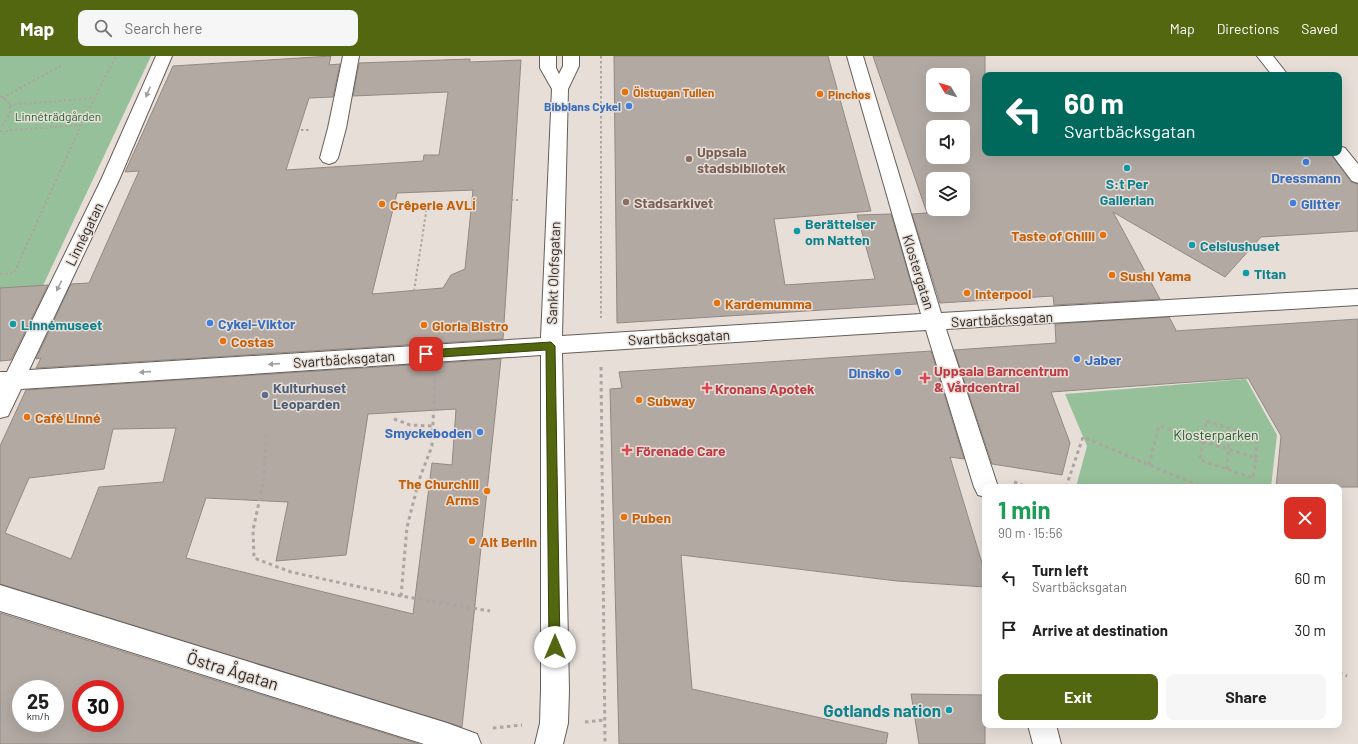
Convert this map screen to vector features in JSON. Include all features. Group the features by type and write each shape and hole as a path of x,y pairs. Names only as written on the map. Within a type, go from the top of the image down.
{"street":[{"name":"Linnégatan","path":"0,409 7,381 110,180 164,56"},
{"path":"329,158 337,128 351,56"},
{"path":"548,56 548,68 560,89"},
{"name":"Sankt Olofsgatan","path":"549,744 554,723 555,690 551,346 560,89 571,66 571,56"},
{"name":"Klostergatan","path":"855,56 934,323 985,484"},
{"path":"1265,56 1278,72"},
{"path":"1342,156 1358,177"},
{"name":"Svartbäcksgatan","path":"7,381 551,346 600,341 934,323 1358,297"},
{"name":"Östra Ågatan","path":"0,598 467,744"},
{"path":"1043,728 1047,744"}],"path":[{"path":"0,274 14,273 81,125 116,56"},
{"path":"601,56 600,341 605,744"},
{"path":"1,97 62,65"},
{"path":"0,127 4,124 11,112 8,101 1,97"},
{"path":"10,105 96,98"},
{"path":"0,131 81,125"},
{"path":"511,200 518,200"},
{"path":"414,291 427,206 471,204"},
{"path":"401,596 407,527 419,480 432,446 437,353"},
{"path":"394,419 410,425 432,426"},
{"path":"1206,421 1257,437 1253,478 1200,460 1203,440 1206,421"},
{"path":"1149,465 1159,426 1256,458"},
{"path":"1227,469 1230,429"},
{"path":"266,435 264,479 253,530 254,558 291,572 401,596 490,612"},
{"path":"1067,484 1083,437 1195,484"},
{"path":"1185,484 1186,480"},
{"path":"1342,674 1347,676"},
{"path":"582,722 605,720"}],"green space":[{"name":"Linnéträdgården","path":"0,56 151,56 8,360 0,361"},
{"name":"Klosterparken","path":"1246,379 1277,435 1271,484 1077,484 1087,446 1065,394"}],"building":[{"path":"331,56 329,65 340,64 333,97 309,98 286,170 423,161 424,155 439,155 448,92 353,96 359,63 470,59 470,62 521,60 503,339 36,368 41,358 36,359 71,284 89,283 139,171 125,172 173,66","holes":["473,190 465,269 451,275 443,288 372,294 397,193"]},
{"name":"Uppsala stadsbibliotek","path":"614,56 828,56 871,211 774,219 785,285 875,279 857,215 891,214 917,304 617,323"},
{"name":"S:t Per Gallerian","path":"873,56 985,56 985,72 982,72 982,156 1332,156 1351,182 1358,184 1358,231 1261,237 1225,277 1113,212 1160,299 1054,305 1053,296 940,303 912,214 926,213 926,216 970,216 970,172 926,172 926,210"},
{"name":"Linnémuseet","path":"48,285 11,360 0,361 0,288"},
{"path":"1169,317 1176,330 1175,331 1358,319 1358,487 1342,487 1342,484 1276,484 1281,436 1248,378 1051,392 1070,443 1062,475 992,464 954,350 1056,343 1055,324"},
{"path":"931,351 964,459 950,457 982,563 982,587 897,581 681,555 692,689 888,733 886,744 619,744 610,389 622,388 619,372"},
{"path":"501,359 462,727 0,584 0,446 26,390","holes":["456,409 452,465 432,463 413,614 186,558 206,498 288,502 276,561 346,555 368,414","176,428 163,482 99,487 71,559 5,533 29,478 104,469 113,429"]},
{"path":"0,613 419,744 0,744"},
{"name":"Gotlands nation","path":"911,694 982,695 982,728 985,728 985,744 919,744"}],"place":[{"name":"Ölstugan Tullen","path":"625,92"},
{"name":"Pinchos","path":"820,94"},
{"name":"Bibblans Cykel","path":"629,106"},
{"name":"Uppsala stadsbibliotek","path":"689,159"},
{"name":"Dressmann","path":"1306,162"},
{"name":"S:t Per Gallerian","path":"1127,168"},
{"name":"Stadsarkivet","path":"626,202"},
{"name":"Glitter","path":"1293,203"},
{"name":"Crêperie AVLÍ","path":"382,204"},
{"name":"Berättelser om Natten","path":"797,231"},
{"name":"Taste of Chilli","path":"1103,235"},
{"name":"Celsiushuset","path":"1192,245"},
{"name":"Titan","path":"1246,273"},
{"name":"Sushi Yama","path":"1112,275"},
{"name":"Interpool","path":"967,293"},
{"name":"Kardemumma","path":"717,303"},
{"name":"Cykel-Viktor","path":"210,323"},
{"name":"Linnémuseet","path":"13,324"},
{"name":"Gloria Bistro","path":"424,325"},
{"name":"Costas","path":"223,341"},
{"name":"Jaber","path":"1077,359"},
{"name":"Dinsko","path":"898,372"},
{"name":"Uppsala Barncentrum & Vårdcentral","path":"925,378"},
{"name":"Kronans Apotek","path":"707,388"},
{"name":"Kulturhuset Leoparden","path":"265,395"},
{"name":"Subway","path":"639,400"},
{"name":"Café Linné","path":"27,417"},
{"name":"Smyckeboden","path":"480,432"},
{"name":"Förenade Care","path":"627,450"},
{"name":"The Churchill Arms","path":"487,491"},
{"name":"Puben","path":"624,517"},
{"name":"Alt Berlin","path":"472,541"},
{"name":"Gotlands nation","path":"949,710"}],"route":[{"path":"426,354 551,346 555,647"}]}
